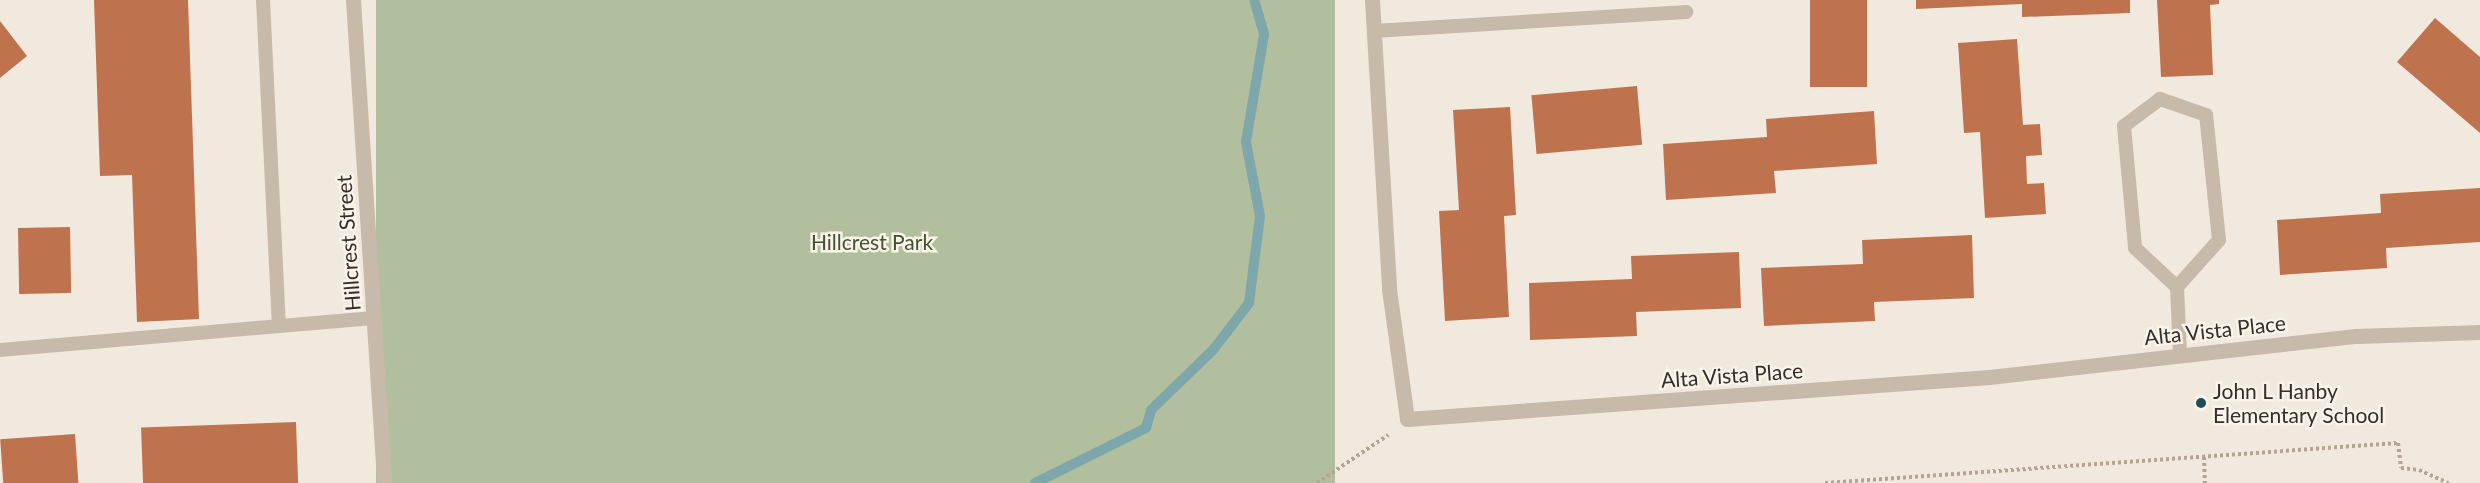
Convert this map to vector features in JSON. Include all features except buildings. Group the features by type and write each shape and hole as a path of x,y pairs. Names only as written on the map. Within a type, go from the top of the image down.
{"street":[{"name":"Hillcrest Street","path":"353,0 384,483"},
{"path":"1371,0 1389,289 1407,420"},
{"name":"Alta Vista Place","path":"1407,420 1989,377 2356,336 2480,332"}],"lane":[{"path":"263,0 279,326"},
{"path":"1374,31 1686,12"},
{"path":"2177,287 2135,248 2124,126 2160,99 2206,115 2219,240 2177,287 2180,356"},
{"path":"0,350 374,318"}],"path":[{"path":"1317,483 1374,446 1407,420"},
{"path":"1825,483 2398,443 2402,468 2419,470 2448,483"},
{"path":"2204,457 2205,483"}],"green space":[{"name":"Hillcrest Park","path":"376,0 1335,0 1335,483 376,483"}],"waterway":[{"path":"1035,483 1146,428 1151,410 1213,350 1249,303 1260,216 1246,142 1264,34 1254,0"}],"place":[{"name":"John L Hanby Elementary School","path":"2201,403"}]}
